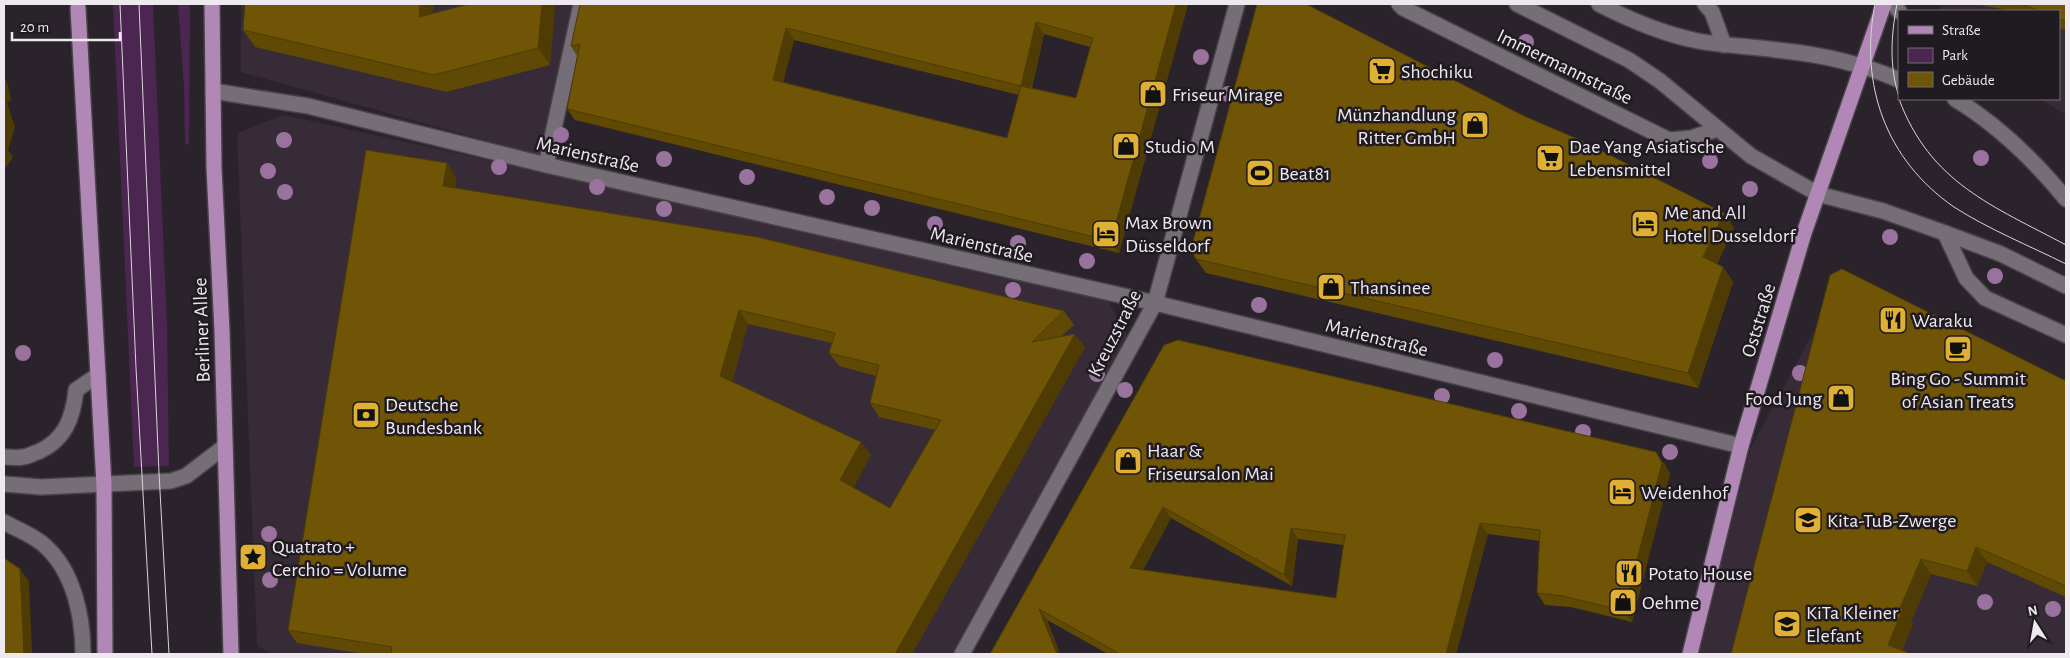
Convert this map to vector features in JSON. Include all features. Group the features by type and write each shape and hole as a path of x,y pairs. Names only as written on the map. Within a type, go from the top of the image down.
{"main road":[{"name":"Berliner Allee","path":"212,4 214,187 222,331 231,654"},
{"name":"Oststraße","path":"1690,654 1741,446 1804,233 1884,4"},
{"path":"78,8 104,485 105,654"}],"street":[{"path":"546,165 581,4"},
{"name":"Kreuzstraße","path":"962,654 1155,303 1237,4"},
{"name":"Immermannstraße","path":"1399,4 1403,8 1670,140 1691,138 1718,129"},
{"name":"Immermannstraße","path":"1517,4 1629,60 1660,81 1751,156 1818,194 1883,211 1945,233 2001,254 2066,286"},
{"path":"1599,4 1633,21 1696,41 1779,50 1862,66 1898,80"},
{"path":"1705,4 1712,12 1724,45"},
{"name":"Marienstraße","path":"213,91 308,106 546,165 1155,303 1741,446"},
{"path":"1956,100 2010,139 2041,168 2066,199"},
{"path":"1945,233 1966,278 1985,298 2066,335"},
{"path":"4,457 24,458 43,450 58,439 68,427 74,411 76,390 98,374"},
{"path":"4,484 41,487 171,482 186,476 224,447"},
{"path":"4,522 44,544 63,570 75,596 80,616 83,654"}],"shaded area":[{"path":"241,4 583,4 552,159 241,72"},
{"path":"1941,4 2066,4 2066,115 2042,100 2060,100 2060,10 1940,10"},
{"path":"284,115 1106,297 1128,337 954,654 272,654 257,646 237,133"},
{"path":"1842,279 2066,389 2066,654 1699,654 1750,449"}],"green space":[{"path":"113,4 153,4 167,324 169,466 134,467"},
{"path":"178,4 190,4 189,145 185,144 184,86"}],"building":[{"path":"245,4 420,4 419,17 469,4 542,4 538,48 434,75 243,30"},
{"path":"580,4 1176,4 1111,241 567,109 580,44 571,46","holes":["1036,22 1093,38 1076,98 1021,86","786,28 1021,86 1007,138 773,80"]},
{"path":"1257,4 1306,4 1524,116 1580,140 1724,213 1703,257 1723,267 1688,373 1196,259 1191,249"},
{"path":"2020,4 2066,4 2066,21 2060,19 2060,10 2037,10"},
{"path":"366,150 447,163 443,186 757,237 1064,311 1032,342 1075,334 895,654 391,654 392,647 288,630","holes":["739,310 835,333 829,353 879,365 870,403 941,420 890,508 840,480 861,442 720,376"]},
{"path":"1842,269 2066,381 2066,586 1976,547 1967,571 1921,559 1900,608 1903,609 1888,645 1911,654 1731,654 1830,275"},
{"path":"1178,340 1656,452 1662,463 1624,611 1563,596 1537,593 1540,530 1480,523 1446,654 1120,654 1039,609 1057,654 990,654 1164,345","holes":["1163,507 1284,575 1291,528 1345,535 1336,598 1130,568"]},
{"path":"4,558 20,569 24,654 4,654"}],"tram line":[{"path":"120,4 136,368 152,654"},
{"path":"139,4 159,473 169,654"},
{"path":"1875,4 1871,34 1871,63 1875,91 1883,118 1895,143 1911,167 1930,188 1954,207 1995,230 2066,264"},
{"path":"1897,4 1893,27 1892,62 1898,93"},
{"path":"1899,100 1912,128 1928,152 1946,172 1989,204 2066,245"}],"place":[{"name":"Shochiku","path":"1382,71"},
{"name":"Friseur Mirage","path":"1153,94"},
{"name":"Münzhandlung Ritter GmbH","path":"1475,125"},
{"name":"Studio M","path":"1126,146"},
{"name":"Dae Yang Asiatische Lebensmittel","path":"1550,158"},
{"name":"Beat81","path":"1260,173"},
{"name":"Me and All Hotel Dusseldorf","path":"1645,224"},
{"name":"Max Brown Düsseldorf","path":"1106,234"},
{"name":"Thansinee","path":"1331,287"},
{"name":"Waraku","path":"1893,320"},
{"name":"Bing Go - Summit of Asian Treats","path":"1958,349"},
{"name":"Food Jung","path":"1841,398"},
{"name":"Deutsche Bundesbank","path":"366,415"},
{"name":"Haar & Friseursalon Mai","path":"1128,461"},
{"name":"Weidenhof","path":"1622,492"},
{"name":"Kita-TuB-Zwerge","path":"1808,520"},
{"name":"Quatrato + Cerchio = Volume","path":"253,557"},
{"name":"Potato House","path":"1629,573"},
{"name":"Oehme","path":"1623,602"},
{"name":"KiTa Kleiner Elefant","path":"1787,624"}]}
